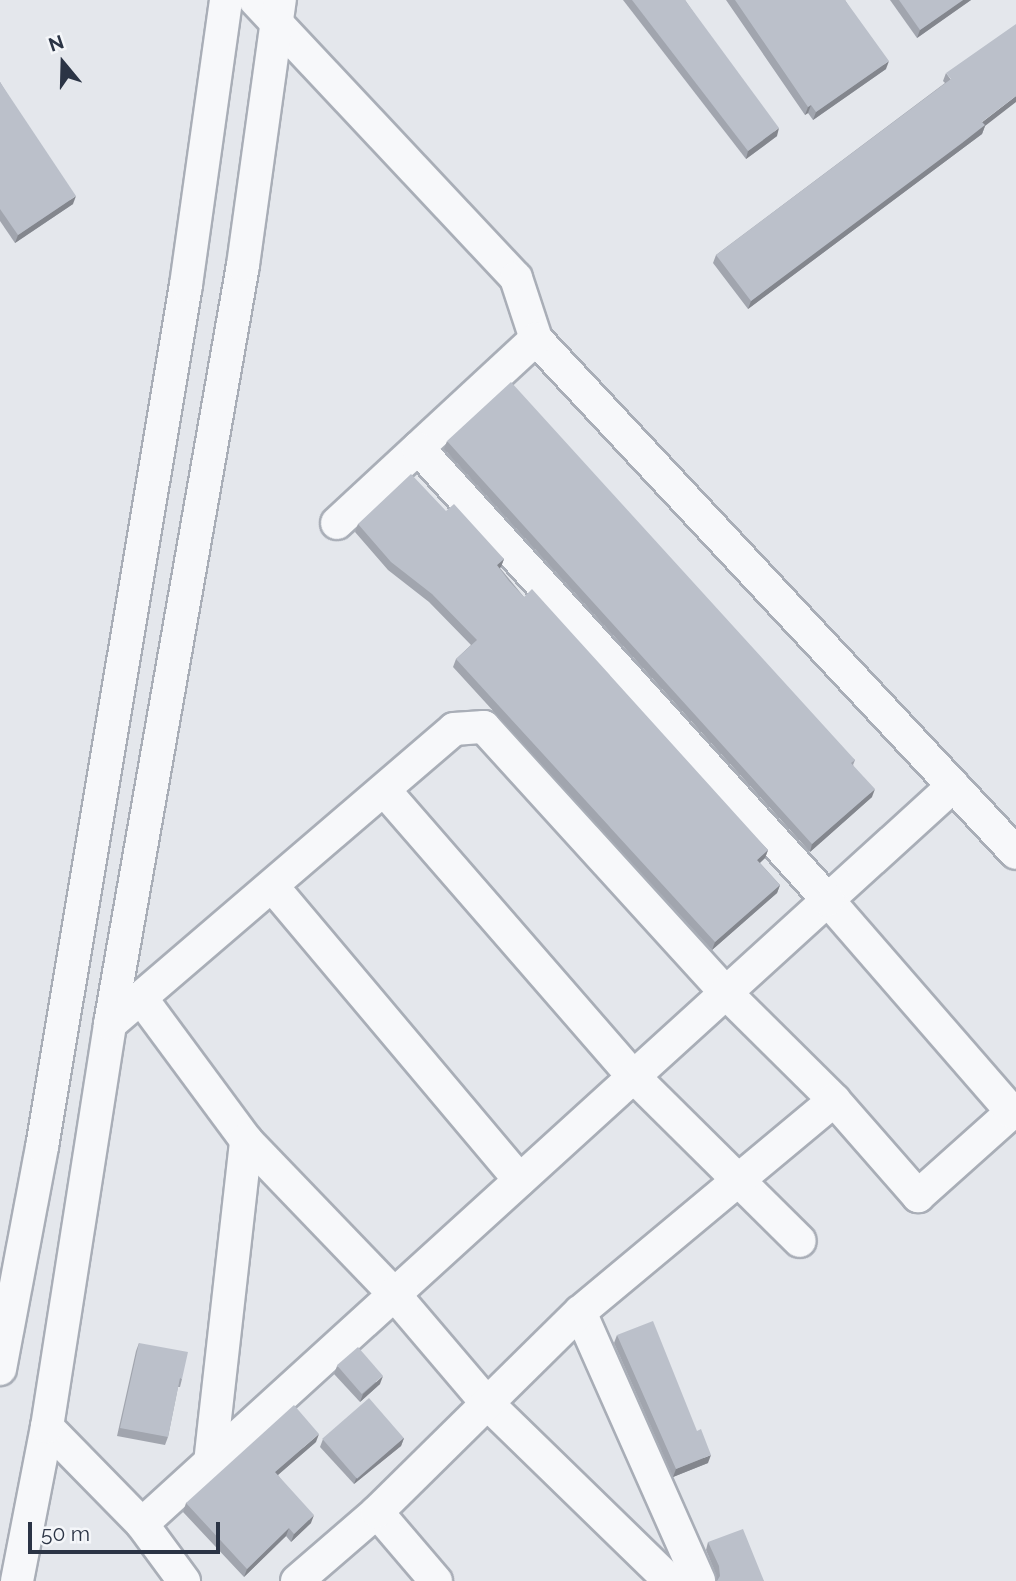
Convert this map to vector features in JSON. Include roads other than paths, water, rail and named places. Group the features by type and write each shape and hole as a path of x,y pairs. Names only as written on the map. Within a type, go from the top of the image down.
{"street":[{"path":"0,1368 42,1147 184,298 226,0"},
{"path":"255,0 279,13 516,278 536,339 1016,853"},
{"path":"17,1581 47,1427 110,1024 243,265 279,13"},
{"path":"337,523 536,339"},
{"path":"110,1024 385,791 454,729 484,727 726,993 834,1100 918,1196 1012,1112 828,900 418,448"},
{"path":"142,1524 953,786"},
{"path":"385,791 634,1077 800,1241"},
{"path":"273,887 520,1180"},
{"path":"141,998 246,1140 394,1294 486,1402 670,1581"},
{"path":"297,1581 377,1512 580,1312 737,1178 834,1100"},
{"path":"210,1463 246,1140"},
{"path":"580,1312 699,1581"},
{"path":"47,1427 142,1524 184,1581"},
{"path":"377,1512 436,1581"}]}
